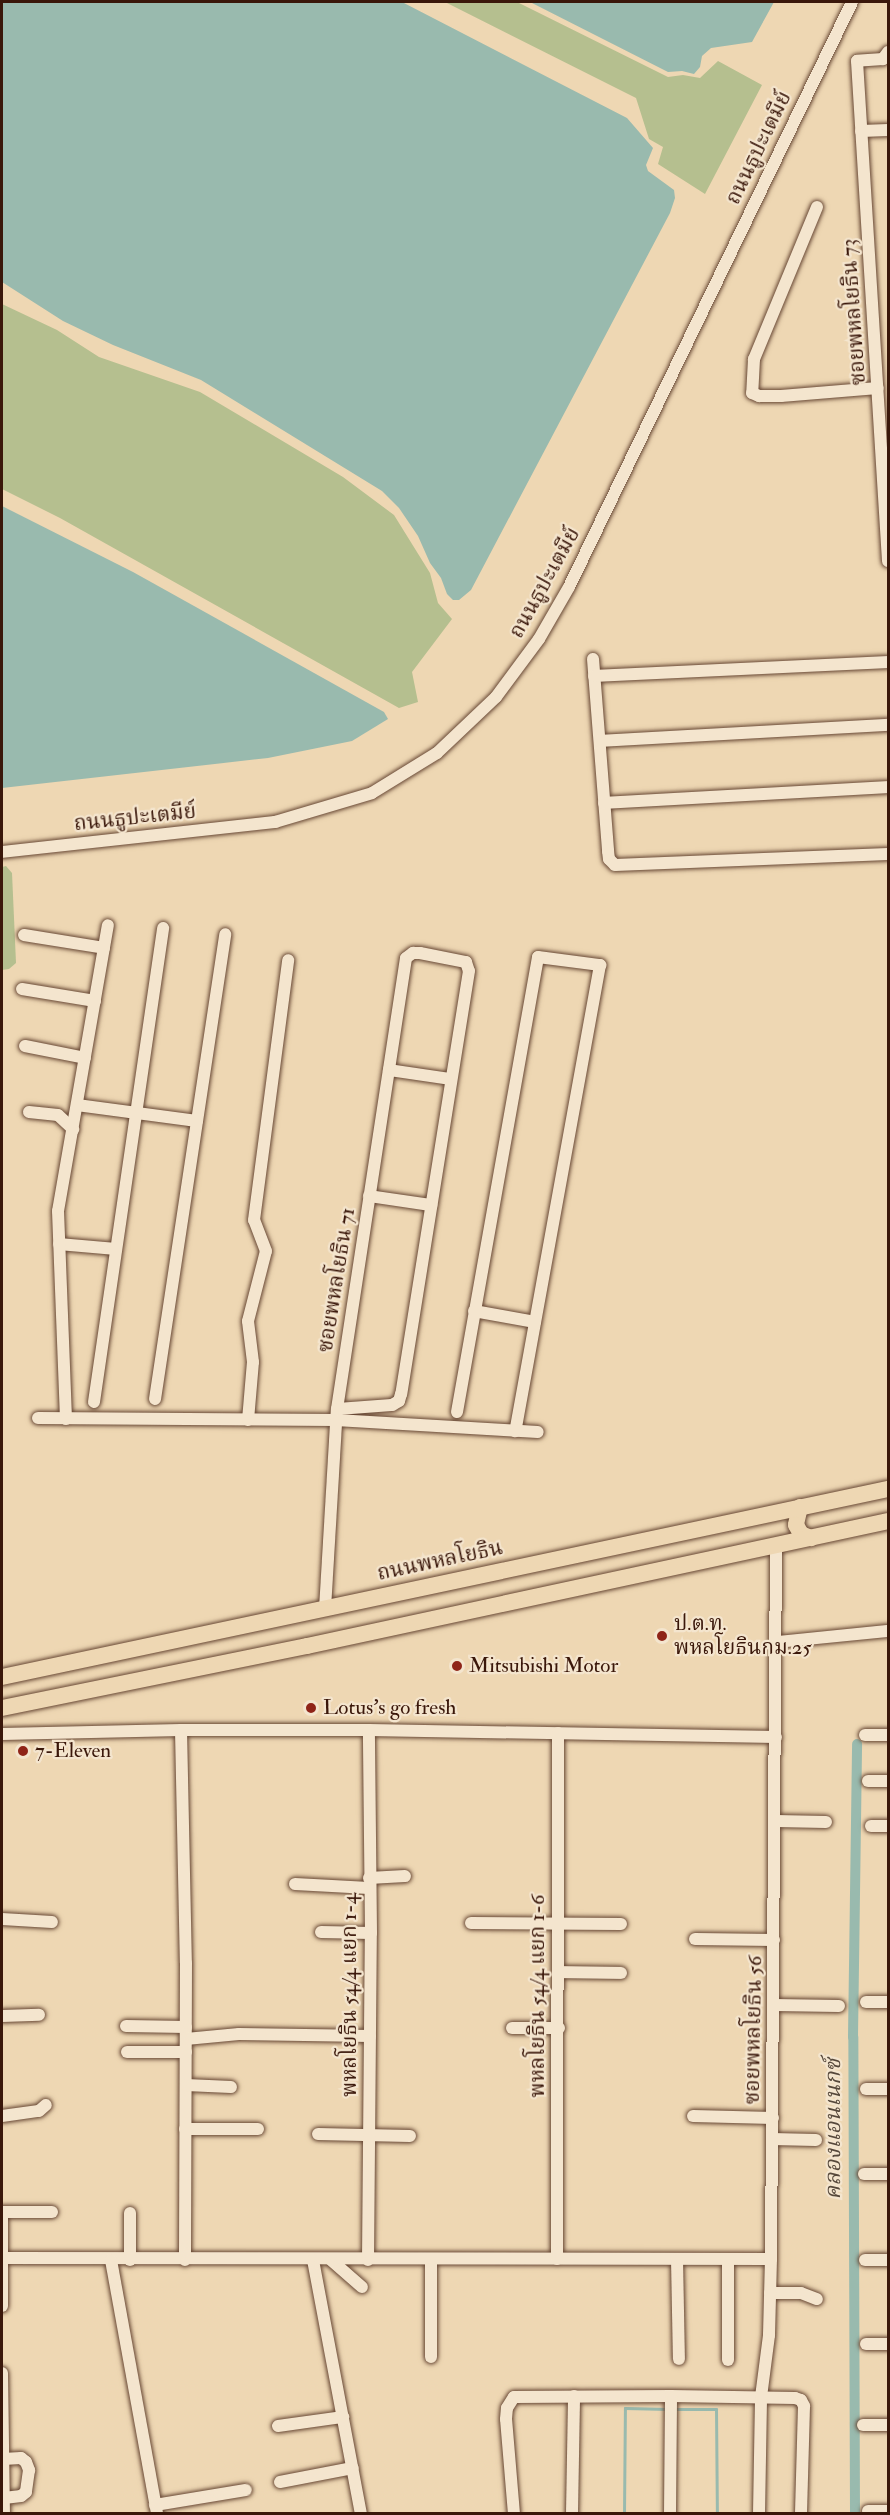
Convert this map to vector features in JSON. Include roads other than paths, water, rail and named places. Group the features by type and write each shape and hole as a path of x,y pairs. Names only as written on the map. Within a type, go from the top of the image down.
{"main road":[{"name":"ถนนพหลโยธิน","path":"2,1677 888,1489"},
{"path":"800,1507 796,1525 801,1534 812,1538"},
{"path":"2,1708 307,1646 888,1521"}],"street":[{"name":"ถนนธูปะเตมีย์","path":"2,852 275,822 372,793 437,753 496,697 539,639 569,587 852,2"},
{"name":"ซอยพหลโยธิน 73","path":"888,52 884,58 857,61 878,388 886,472 888,561"},
{"path":"861,131 888,130"},
{"path":"817,207 754,359 752,393 759,396 781,396 878,388"},
{"path":"593,659 609,860 615,865 888,854"},
{"path":"594,676 888,662"},
{"path":"600,741 888,725"},
{"path":"604,803 888,787"},
{"path":"66,1419 58,1211 108,925"},
{"path":"94,1402 163,928"},
{"path":"155,1399 225,934"},
{"path":"24,935 104,948"},
{"name":"ซอยพหลโยธิน 71","path":"325,1609 336,1415 406,958 413,953 468,964 450,1079"},
{"path":"457,1412 538,957 600,965 515,1431"},
{"path":"248,1419 253,1362 248,1321 266,1251 254,1220 288,960"},
{"path":"22,989 95,1001"},
{"path":"25,1046 85,1058"},
{"path":"38,1418 248,1419 336,1415 392,1406 399,1401 450,1079 389,1070"},
{"path":"77,1105 197,1121"},
{"path":"29,1112 58,1115 73,1129"},
{"path":"369,1196 431,1205"},
{"path":"60,1244 116,1249"},
{"path":"474,1311 534,1322"},
{"path":"336,1415 538,1432"},
{"name":"ซอยพหลโยธิน 56","path":"759,2514 760,2397 769,2335 771,2259 776,1821 776,1545"},
{"path":"777,1642 888,1631"},
{"path":"2,1734 181,1730 369,1730 776,1737"},
{"path":"181,1730 186,2033 185,2260"},
{"name":"พหลโยธิน 54/4 แยก 1-4","path":"368,2260 371,1933 369,1730"},
{"name":"พหลโยธิน 54/4 แยก 1-6","path":"557,2259 558,1732"},
{"path":"865,1735 888,1735"},
{"path":"868,1781 888,1781"},
{"path":"776,1821 826,1822"},
{"path":"871,1826 888,1826"},
{"path":"295,1884 369,1883 405,1876"},
{"path":"2,1919 52,1922"},
{"path":"471,1923 621,1924"},
{"path":"321,1932 371,1933"},
{"path":"695,1939 774,1940"},
{"path":"559,1972 621,1973"},
{"path":"866,2002 888,2002"},
{"path":"774,2004 839,2006"},
{"path":"2,2016 39,2015"},
{"path":"126,2026 186,2033 370,2036"},
{"path":"512,2028 559,2028"},
{"path":"127,2052 186,2052"},
{"path":"186,2085 231,2087"},
{"path":"866,2089 888,2089"},
{"path":"2,2116 28,2114 39,2111 46,2105"},
{"path":"693,2116 773,2118"},
{"path":"185,2129 258,2129"},
{"path":"318,2134 369,2137 410,2136"},
{"path":"772,2139 816,2140"},
{"path":"864,2174 888,2174"},
{"path":"2,2306 2,2213 52,2212"},
{"path":"130,2213 130,2260"},
{"path":"2,2258 111,2260 771,2259"},
{"path":"431,2259 431,2357"},
{"path":"677,2259 679,2359"},
{"path":"728,2259 728,2360"},
{"path":"111,2260 156,2509 246,2490"},
{"path":"313,2260 362,2514"},
{"path":"331,2260 362,2287"},
{"path":"865,2260 888,2260"},
{"path":"770,2293 807,2294 817,2299"},
{"path":"866,2344 888,2344"},
{"path":"2,2373 4,2514"},
{"path":"514,2514 507,2408 514,2397 574,2396 671,2405 760,2397 795,2398 803,2403 801,2514"},
{"path":"572,2514 574,2396"},
{"path":"670,2514 671,2405"},
{"path":"278,2426 343,2417"},
{"path":"863,2425 888,2425"},
{"path":"3,2459 21,2458 26,2462 29,2470 26,2492 21,2496 4,2498"},
{"path":"280,2482 353,2468"},
{"path":"868,2511 888,2511"}],"water":[{"path":"2,2 402,2 627,118 653,148 646,165 648,171 674,190 675,198 670,213 471,590 459,600 453,600 447,594 418,536 399,508 382,491 201,380 113,345 63,321 2,282"},
{"path":"530,2 774,2 752,42 711,48 702,56 700,67 694,74 682,71 668,72"},
{"path":"2,506 133,572 384,712 388,719 352,741 268,758 2,788"}],"waterway":[{"name":"คลองแอนเนกซ์","path":"855,2514 853,2037 857,1744"},
{"path":"624,2514 625,2408 668,2409"},
{"path":"675,2409 716,2409 717,2514"}],"place":[{"name":"ป.ต.ท. พหลโยธินกม.25","path":"662,1636"},
{"name":"Mitsubishi Motor","path":"457,1666"},
{"name":"Lotus's go fresh","path":"311,1708"},
{"name":"7-Eleven","path":"23,1751"}]}
